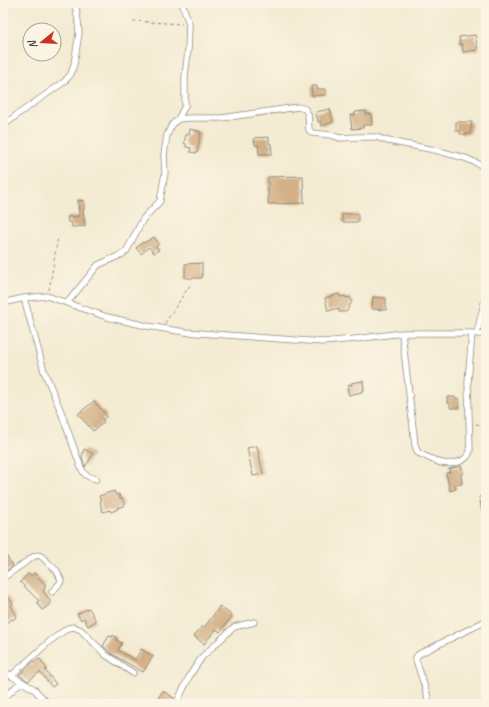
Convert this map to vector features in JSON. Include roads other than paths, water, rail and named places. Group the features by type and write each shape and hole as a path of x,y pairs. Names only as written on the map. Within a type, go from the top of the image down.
{"street":[{"path":"3,126 64,82 71,74 79,33 75,3"},
{"path":"67,303 98,265 123,254 127,250 143,219 160,201 165,173 164,156 167,135 185,106 185,76 189,24 182,3"},
{"path":"178,119 222,118 298,107 305,109 308,114 309,130 312,133 331,135 340,138 376,137 465,158 486,167"},
{"path":"402,333 412,424 415,445 418,453 442,463 453,463 464,459 470,451 468,382 474,333 486,295"},
{"path":"3,303 24,298 48,296 107,317 185,332 323,342 402,333 474,333 486,335"},
{"path":"24,298 44,371 60,409 80,466 87,477 96,479"},
{"path":"3,578 38,555 57,571 61,580 52,592"},
{"path":"429,704 416,657 419,654 486,621"},
{"path":"176,704 190,675 202,657 234,627 254,622"},
{"path":"11,676 50,642 68,628 74,627 81,630 106,655 133,673"},
{"path":"3,670 34,689 48,704"},
{"path":"3,699 21,682"}]}
